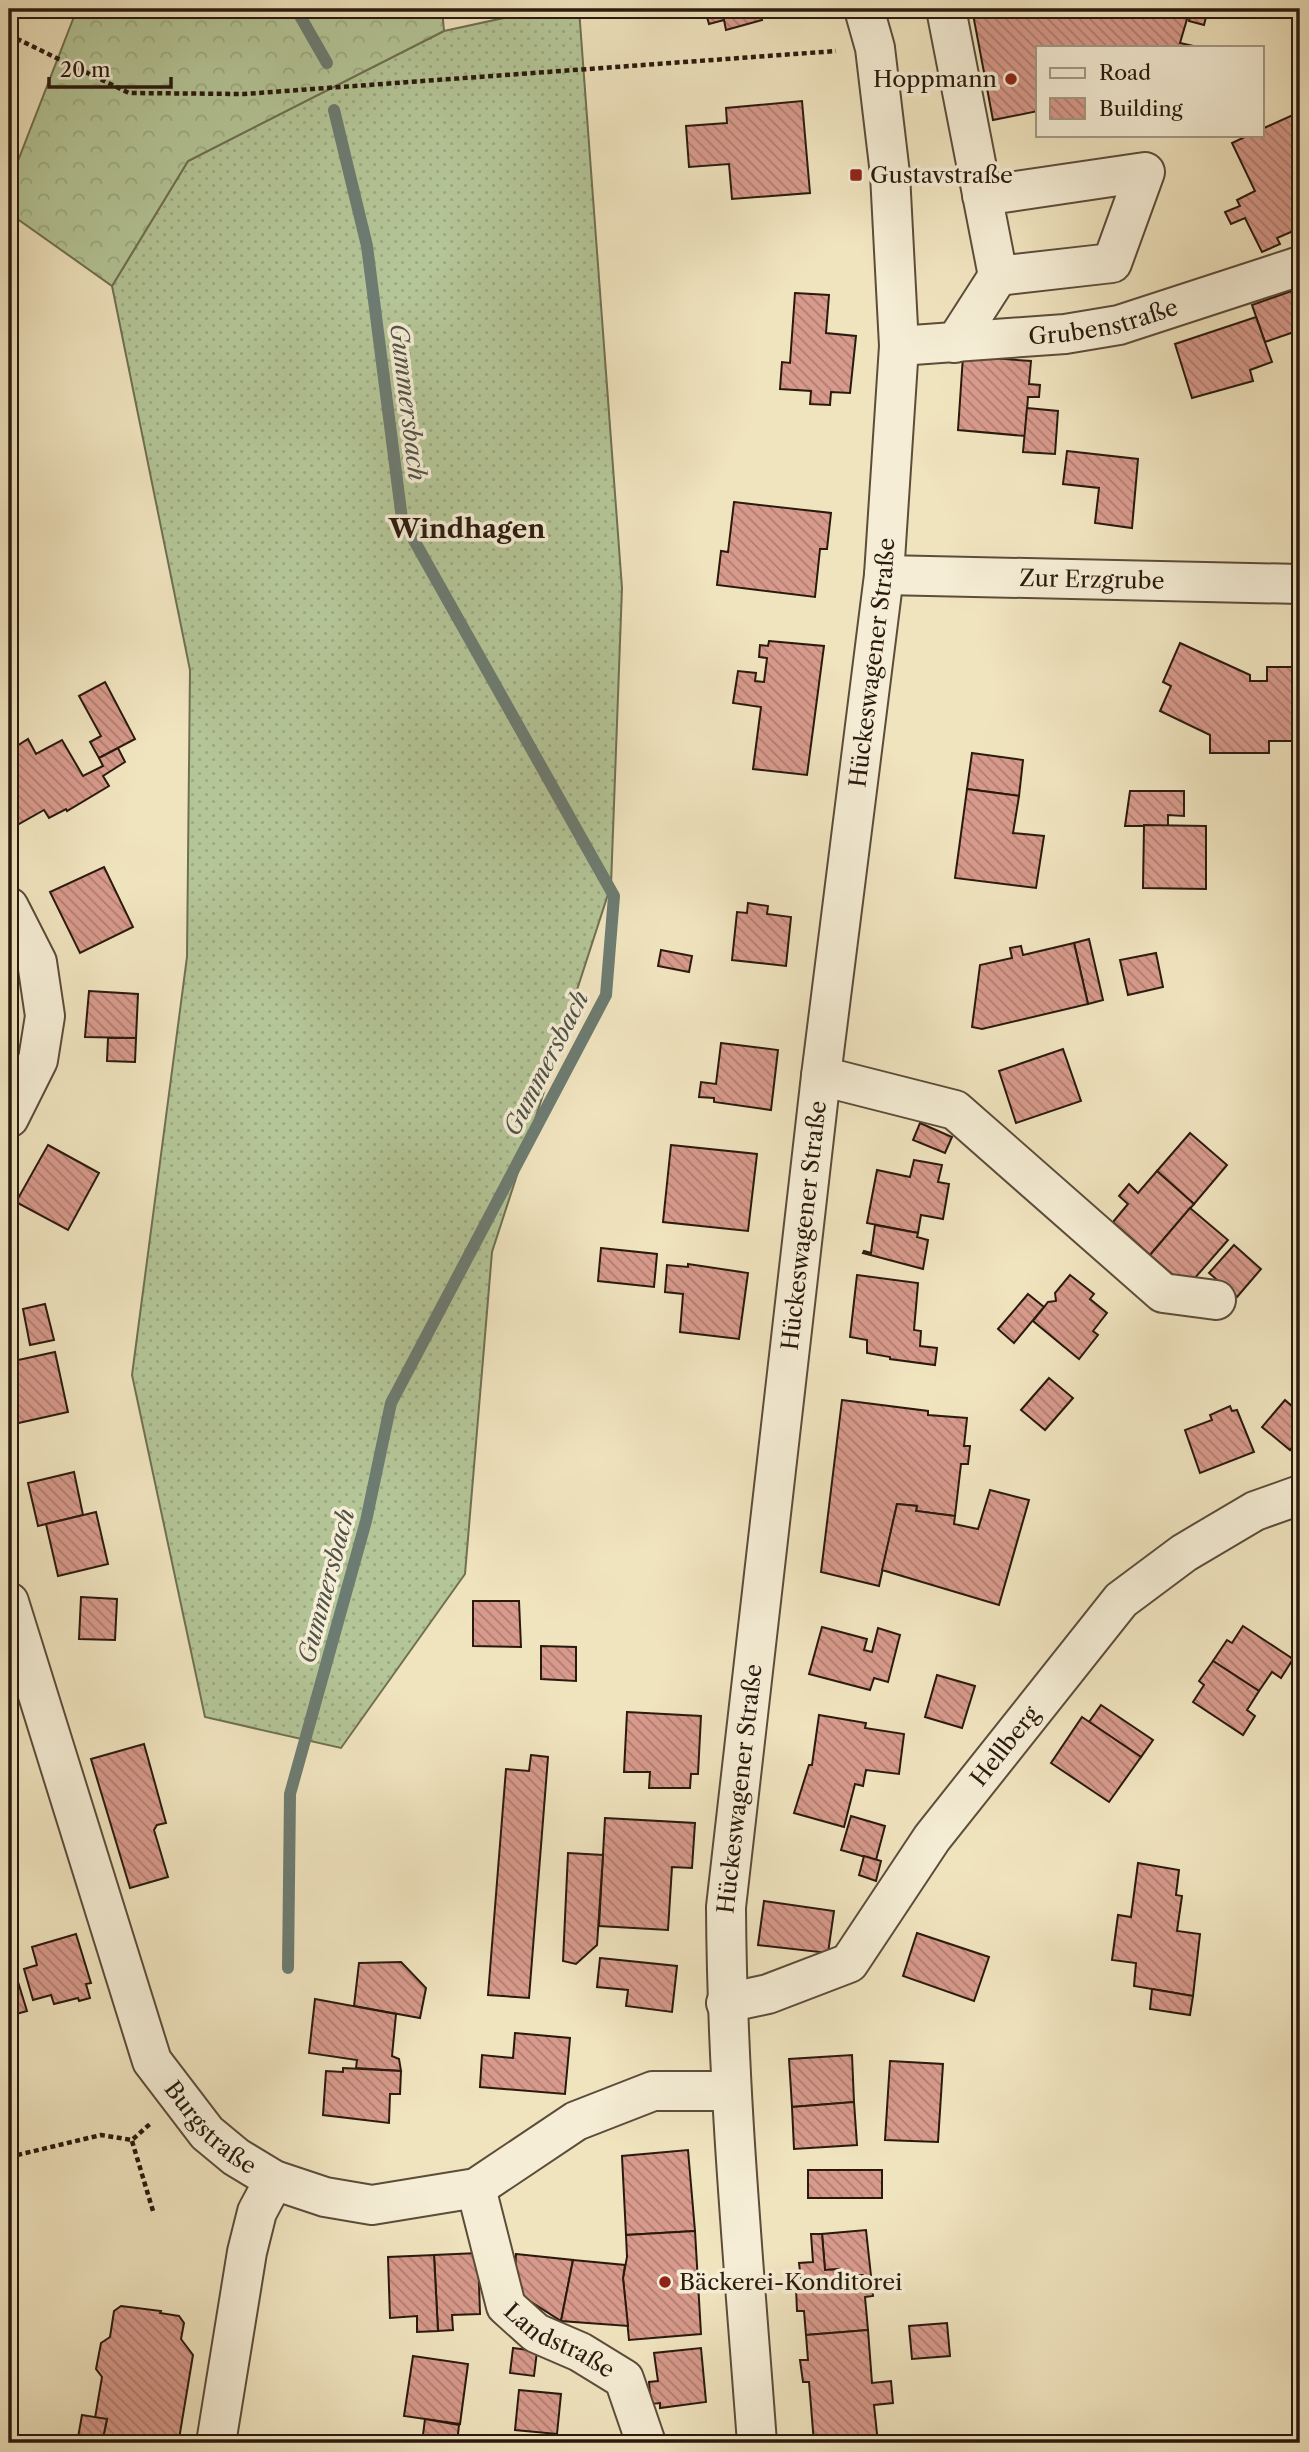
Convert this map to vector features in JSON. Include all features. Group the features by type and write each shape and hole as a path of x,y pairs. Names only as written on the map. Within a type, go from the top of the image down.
{"street":[{"name":"Hückeswagener Straße","path":"757,2443 731,2091 726,2003 726,1907 821,1076 884,575 899,346 890,174 875,48 864,9"},
{"path":"946,9 998,276 955,343"},
{"path":"982,196 1144,172 1112,263 998,276"},
{"name":"Grubenstraße","path":"899,346 1065,334 1119,325 1300,266"},
{"name":"Zur Erzgrube","path":"884,575 1300,584"},
{"path":"9,907 37,962 45,1016 38,1060 9,1118"},
{"path":"821,1076 955,1110 1163,1293 1216,1300"},
{"name":"Hellberg","path":"726,2003 768,1994 849,1963 932,1838 1121,1600 1184,1553 1255,1511 1300,1495"},
{"name":"Burgstraße","path":"9,1602 152,2061 207,2133 236,2157 274,2180 325,2197 372,2205 476,2188 576,2120 653,2091 731,2091"},
{"path":"216,2443 247,2252 257,2212 274,2180"},
{"name":"Landstraße","path":"476,2188 506,2306 536,2333 580,2352 624,2379 646,2443"}],"path":[{"path":"9,35 129,93 244,94 875,48"},
{"path":"132,2140 179,2095"},
{"path":"9,2157 101,2135 132,2140"},
{"path":"132,2140 153,2211"}],"green space":[{"path":"77,9 442,9 444,31 188,161 112,286 9,213 9,184"},
{"path":"545,9 579,9 622,588 611,885 492,1252 465,1574 341,1748 205,1717 132,1375 187,957 190,670 112,286 188,161 444,31"}],"building":[{"path":"679,9 767,9 759,11 762,20 726,30 724,20 709,24 705,10 682,16"},
{"name":"Hoppmann","path":"972,9 1190,9 1180,43 1194,46 1036,46 1036,111 993,120"},
{"path":"1192,9 1208,9 1204,25 1189,21"},
{"path":"802,101 810,193 732,199 729,164 689,167 686,126 727,123 726,108"},
{"path":"1295,114 1300,124 1300,228 1277,238 1280,244 1262,252 1245,218 1231,224 1225,212 1240,206 1237,200 1255,191 1232,143 1247,136 1264,136 1264,128"},
{"path":"1300,288 1300,330 1265,342 1252,305"},
{"path":"795,293 829,295 826,333 856,336 850,393 831,392 830,405 810,404 811,391 780,389 782,362 790,363"},
{"path":"1256,317 1272,362 1250,370 1253,381 1192,398 1175,344"},
{"path":"963,356 1031,361 1029,384 1040,385 1039,397 1028,397 1025,436 958,430"},
{"path":"1027,408 1058,411 1055,454 1023,452"},
{"path":"1067,451 1138,459 1132,528 1095,523 1099,488 1063,484"},
{"path":"734,502 831,513 827,549 820,549 815,597 717,585 721,551 728,552"},
{"path":"769,641 824,646 807,775 753,769 761,707 733,703 738,671 756,673 755,681 764,682 767,658 759,657 760,645 768,646"},
{"path":"1180,643 1250,675 1250,681 1267,681 1267,667 1300,667 1300,741 1269,741 1269,753 1210,753 1210,735 1160,711 1171,686 1163,682"},
{"path":"105,682 135,739 99,758 90,742 101,736 79,696"},
{"path":"28,739 36,754 62,740 83,776 103,766 99,758 118,748 125,762 103,776 109,786 67,811 66,809 49,818 44,810 10,829 9,751"},
{"path":"972,753 1023,760 1019,796 967,789"},
{"path":"967,789 1019,796 1013,833 1044,836 1036,888 955,878"},
{"path":"1130,791 1184,791 1184,816 1168,815 1168,826 1125,826"},
{"path":"1144,825 1206,826 1206,889 1143,888"},
{"path":"104,867 133,927 80,953 50,892"},
{"path":"748,903 768,906 767,914 791,917 786,966 732,960 737,912 747,913"},
{"path":"1089,939 1103,1000 1088,1004 1074,943"},
{"path":"1074,943 1088,1004 982,1029 972,1027 980,965 1012,958 1010,948 1021,946 1023,955"},
{"path":"661,950 692,956 689,972 658,966"},
{"path":"1156,953 1163,987 1128,995 1120,960"},
{"path":"89,991 138,994 136,1038 85,1037"},
{"path":"9,994 16,1019 9,1021"},
{"path":"108,1038 136,1038 135,1062 107,1061"},
{"path":"721,1043 778,1050 771,1110 714,1102 714,1098 699,1097 701,1082 716,1084"},
{"path":"1063,1049 1081,1101 1016,1123 999,1071"},
{"path":"920,1123 952,1137 945,1153 913,1140"},
{"path":"1190,1133 1227,1165 1194,1204 1157,1171"},
{"path":"48,1145 99,1173 68,1230 16,1202"},
{"path":"671,1145 757,1154 748,1231 663,1222"},
{"path":"914,1160 942,1165 938,1182 949,1184 943,1219 921,1215 918,1233 867,1223 877,1170 910,1177"},
{"path":"1157,1171 1194,1204 1150,1255 1113,1222 1128,1204 1119,1196 1129,1184 1138,1193"},
{"path":"1190,1208 1228,1240 1187,1287 1150,1255"},
{"path":"875,1225 918,1233 917,1237 928,1240 923,1269 863,1253 871,1253"},
{"path":"1234,1245 1261,1269 1237,1297 1209,1273"},
{"path":"601,1248 657,1254 654,1287 598,1281"},
{"path":"688,1264 748,1273 739,1339 680,1332 683,1294 665,1292 667,1265 688,1267"},
{"path":"857,1275 918,1283 914,1330 921,1331 920,1346 937,1348 935,1365 867,1353 867,1340 850,1337"},
{"path":"1070,1275 1094,1294 1090,1299 1107,1313 1093,1331 1098,1335 1079,1359 1033,1321 1048,1302 1056,1301 1055,1293"},
{"path":"1028,1294 1044,1307 1014,1343 998,1329"},
{"path":"45,1304 54,1340 30,1345 23,1309"},
{"path":"55,1352 68,1412 14,1424 9,1402 16,1401 9,1362"},
{"path":"1049,1378 1073,1398 1045,1430 1021,1410"},
{"path":"842,1400 928,1411 928,1415 967,1418 964,1446 970,1446 968,1464 961,1464 955,1516 916,1511 917,1506 897,1504 879,1586 821,1572"},
{"path":"1285,1400 1300,1413 1300,1439 1290,1450 1262,1427"},
{"path":"1230,1406 1232,1411 1237,1410 1254,1452 1200,1473 1185,1430 1212,1420 1210,1415"},
{"path":"74,1472 83,1515 38,1526 28,1483"},
{"path":"990,1490 1029,1500 999,1605 882,1570 897,1504 917,1506 916,1511 955,1516 954,1524 978,1529"},
{"path":"96,1512 108,1564 58,1576 46,1524"},
{"path":"81,1597 117,1599 115,1640 79,1639"},
{"path":"473,1601 519,1601 521,1647 473,1646"},
{"path":"1243,1626 1293,1659 1281,1678 1272,1672 1259,1691 1213,1661 1227,1640 1232,1643"},
{"path":"822,1627 867,1639 864,1650 872,1652 878,1628 900,1635 888,1682 874,1678 870,1690 809,1674"},
{"path":"541,1646 576,1647 576,1681 541,1679"},
{"path":"1213,1661 1259,1691 1247,1710 1255,1716 1243,1735 1193,1702 1204,1685 1199,1681"},
{"path":"937,1675 975,1686 962,1728 925,1717"},
{"path":"1101,1705 1153,1740 1141,1757 1089,1722"},
{"path":"627,1712 701,1716 698,1774 691,1774 690,1788 649,1788 650,1772 624,1772"},
{"path":"819,1715 866,1723 865,1728 904,1734 899,1774 866,1770 863,1786 855,1784 844,1827 794,1813 809,1765 812,1765"},
{"path":"1082,1717 1141,1757 1109,1802 1051,1763"},
{"path":"144,1744 166,1823 157,1825 154,1830 168,1877 130,1888 91,1759"},
{"path":"531,1755 548,1757 529,1998 488,1995 506,1769 529,1771"},
{"path":"851,1816 885,1826 876,1860 841,1850"},
{"path":"605,1818 695,1823 692,1868 672,1867 668,1930 599,1926"},
{"path":"568,1853 603,1855 597,1945 576,1964 563,1961"},
{"path":"864,1856 881,1861 876,1881 859,1875"},
{"path":"1138,1863 1179,1870 1176,1895 1182,1896 1177,1931 1200,1934 1193,1996 1134,1986 1136,1963 1112,1960 1118,1915 1131,1917"},
{"path":"764,1901 834,1911 828,1953 758,1945"},
{"path":"917,1933 989,1957 974,2001 903,1976"},
{"path":"76,1934 91,1983 86,1984 90,1998 54,2004 51,1995 33,2000 24,1969 37,1965 32,1947"},
{"path":"9,1957 27,2011 9,2016"},
{"path":"600,1958 677,1966 672,2012 626,2006 628,1990 597,1987"},
{"path":"401,1962 426,1988 420,2018 354,2006 359,1963"},
{"path":"1152,1989 1193,1996 1190,2015 1150,2009"},
{"path":"315,1999 396,2014 392,2056 399,2059 401,2071 356,2068 357,2060 309,2053"},
{"path":"515,2033 570,2038 565,2094 480,2087 482,2055 513,2058"},
{"path":"852,2055 854,2102 792,2107 789,2059"},
{"path":"890,2061 943,2064 938,2142 885,2140"},
{"path":"343,2068 401,2071 400,2094 390,2094 389,2123 323,2115 326,2071 343,2072"},
{"path":"854,2102 857,2145 794,2149 792,2107"},
{"path":"688,2150 695,2231 626,2235 622,2156"},
{"path":"808,2170 882,2170 882,2198 808,2198"},
{"path":"866,2230 872,2285 864,2285 863,2275 842,2277 841,2269 825,2270 822,2234"},
{"path":"695,2231 701,2334 629,2340 623,2278 627,2257 626,2235"},
{"path":"811,2234 822,2234 825,2270 841,2269 842,2277 863,2275 864,2285 872,2285 873,2296 865,2297 868,2330 806,2335 804,2311 797,2311 796,2288 802,2287 799,2263 813,2262"},
{"path":"478,2253 480,2314 452,2315 453,2330 438,2331 434,2255"},
{"path":"516,2254 573,2260 561,2321 514,2291"},
{"path":"434,2255 438,2331 417,2332 417,2316 390,2318 388,2257"},
{"path":"573,2260 625,2265 623,2278 628,2326 561,2321"},
{"path":"121,2306 161,2311 160,2313 179,2316 184,2323 181,2339 193,2355 179,2439 182,2443 102,2443 107,2419 95,2418 102,2377 96,2369 101,2343 110,2337 114,2311"},
{"path":"947,2323 950,2356 912,2359 909,2326"},
{"path":"868,2330 872,2383 891,2381 893,2403 874,2405 878,2443 814,2443 809,2382 803,2382 800,2360 808,2360 806,2335"},
{"path":"513,2348 537,2351 534,2376 510,2373"},
{"path":"701,2348 706,2402 660,2408 660,2403 651,2404 649,2382 658,2381 654,2353"},
{"path":"413,2356 468,2364 460,2424 404,2416"},
{"path":"519,2390 561,2394 557,2434 515,2430"},
{"path":"82,2415 107,2419 102,2443 77,2443"},
{"path":"425,2419 459,2425 457,2443 422,2443"}],"waterway":[{"name":"Gummersbach","path":"296,9 327,63"},
{"name":"Gummersbach","path":"288,1968 290,1794 366,1521 391,1403 606,995 614,896 402,519 367,246 334,110"}],"place":[{"name":"Hoppmann","path":"1011,79"},
{"name":"Gustavstraße","path":"856,175"},
{"name":"Bäckerei-Konditorei","path":"665,2282"}],"district":[{"name":"Windhagen","path":"467,529"}]}
